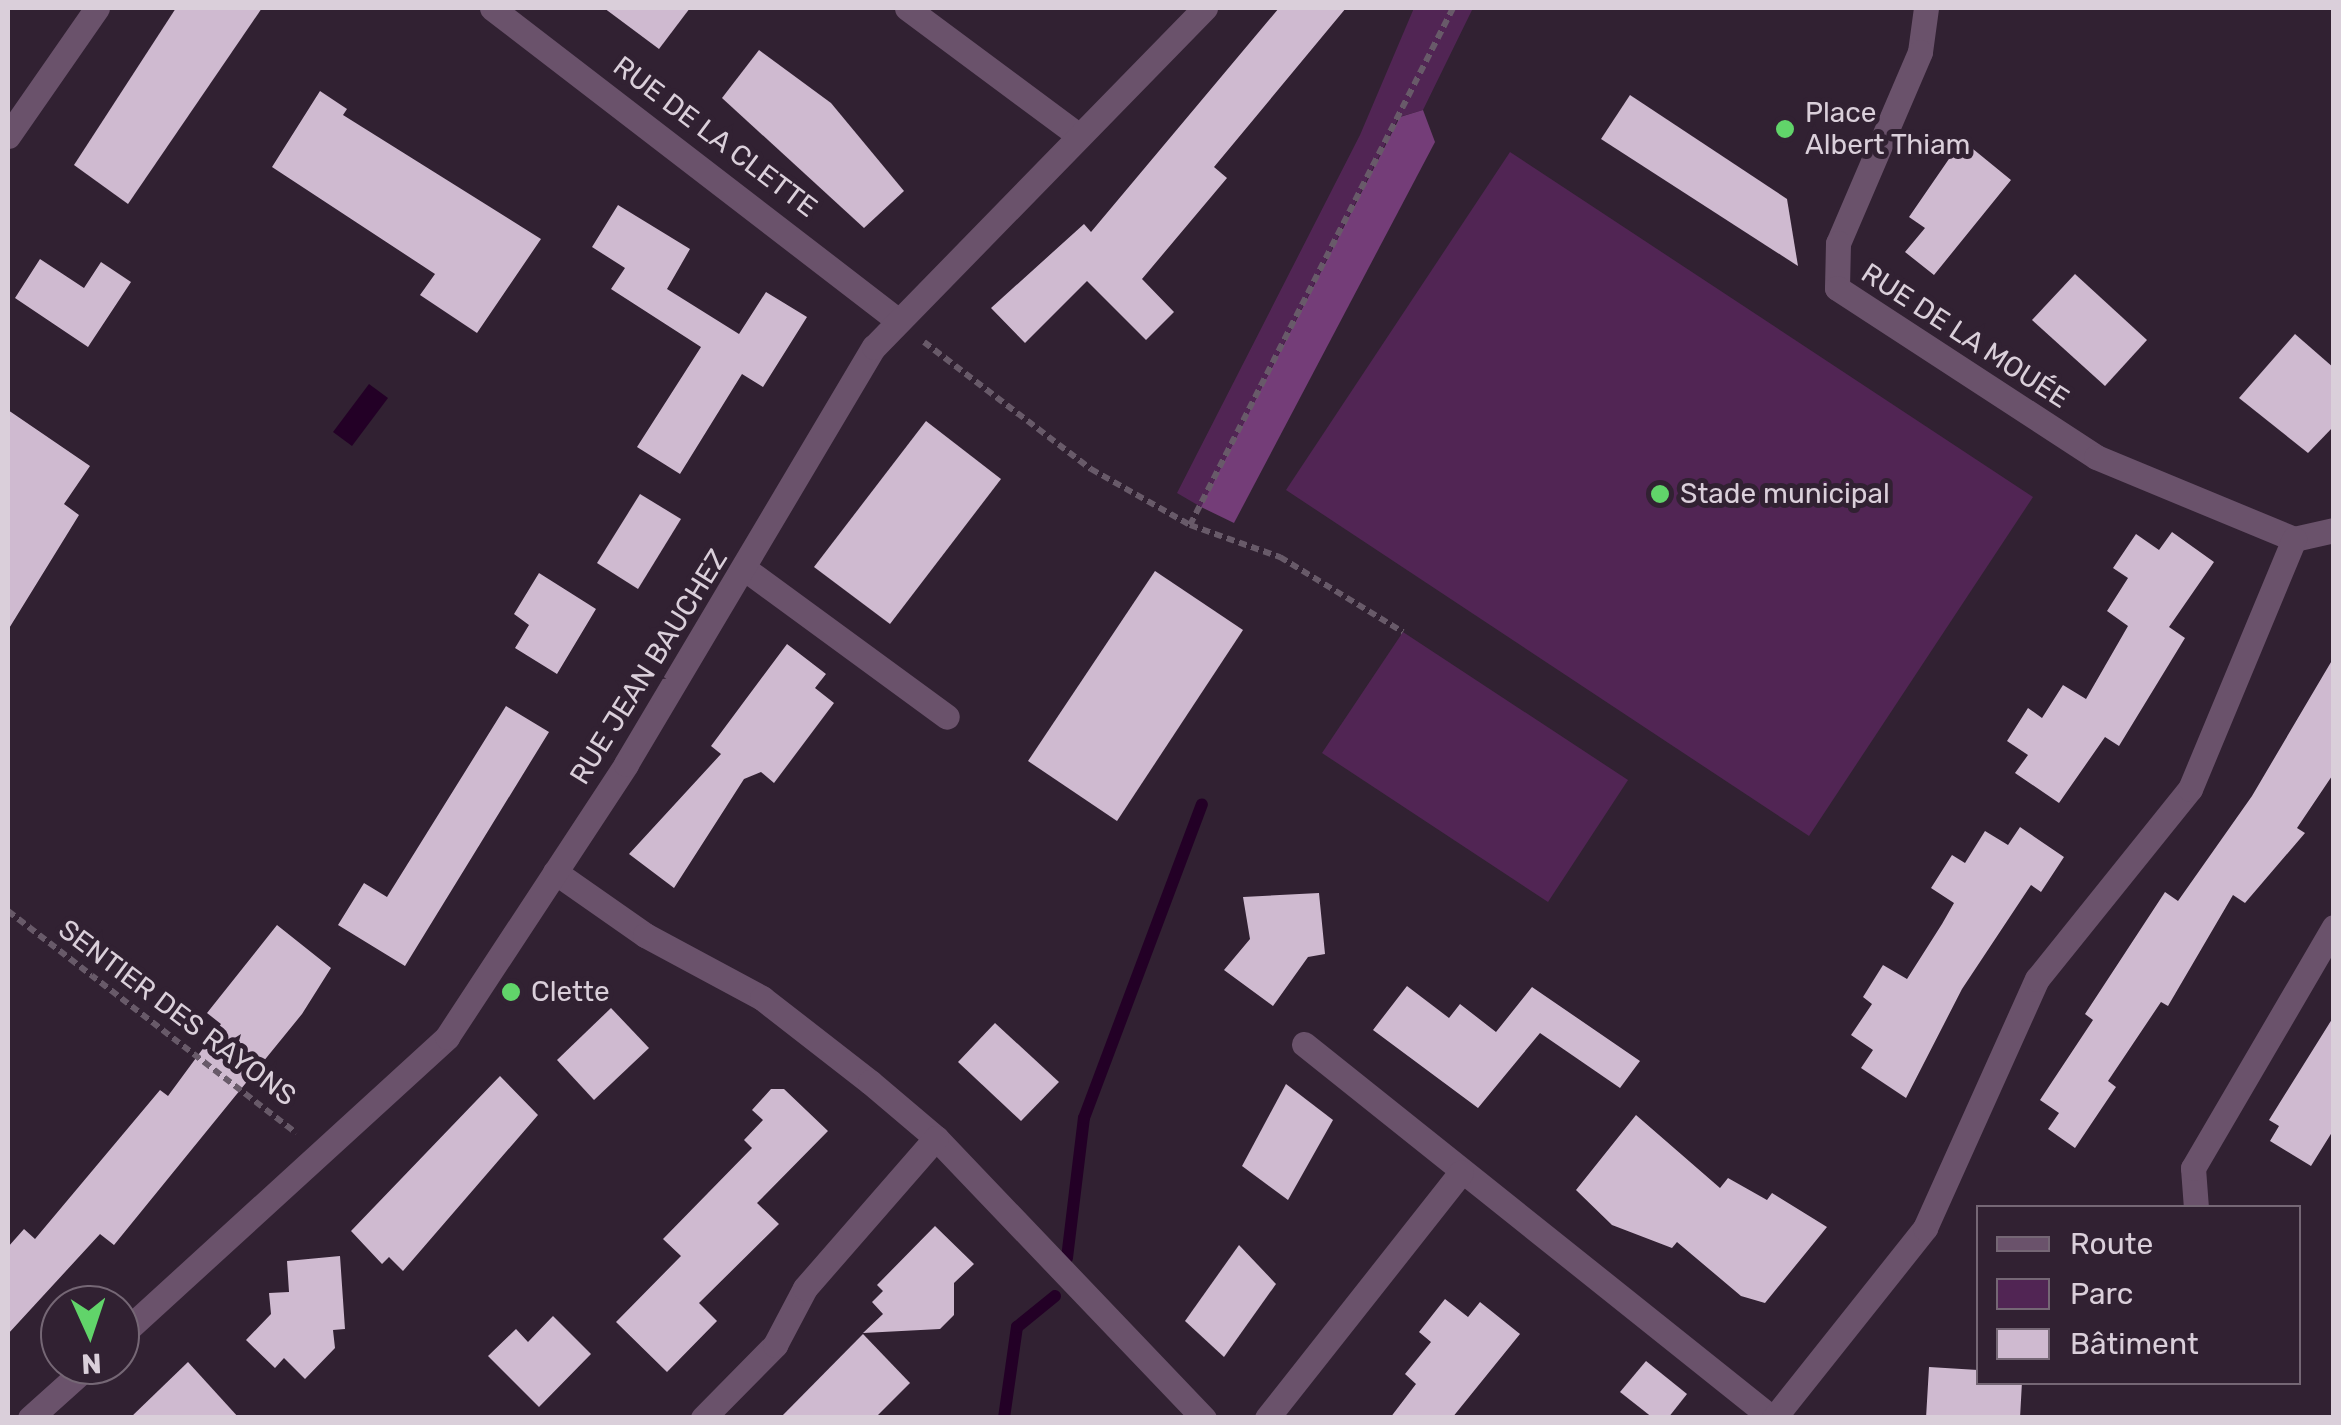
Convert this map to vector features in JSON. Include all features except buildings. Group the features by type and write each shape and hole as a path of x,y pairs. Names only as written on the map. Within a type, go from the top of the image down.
{"street":[{"path":"8,136 97,8"},
{"name":"RUE DE LA CLETTE","path":"492,8 896,320"},
{"path":"907,8 1078,135"},
{"name":"RUE JEAN BAUCHEZ","path":"140,1317 318,1150 447,1036 556,872 896,320 1206,8"},
{"name":"RUE DE LA MOUÉE","path":"1926,8 1920,52 1838,243 1837,288 2096,457 2294,539"},
{"path":"1304,1044 1774,1418 1925,1228 2037,979 2190,789 2294,539 2334,530"},
{"path":"745,570 947,717"},
{"path":"556,872 645,935 762,998 936,1138 1204,1418"},
{"path":"2196,1205 2193,1168 2334,927"},
{"path":"703,1418 775,1345 805,1288 936,1138"},
{"path":"1267,1418 1461,1172"},
{"path":"30,1418 67,1385"}],"path":[{"path":"1190,525 1453,8"},
{"path":"896,320 1091,468 1190,525 1280,558 1403,632"},
{"name":"SENTIER DES RAYONS","path":"8,911 318,1150"}],"green space":[{"path":"1414,8 1473,8 1423,110 1399,117 1201,507 1177,493 1360,135"},
{"name":"Stade municipal","path":"1510,152 2033,497 1809,836 1286,490"},
{"path":"1403,632 1628,780 1548,902 1322,753"}],"shaded area":[{"path":"1423,110 1435,142 1234,523 1201,507 1400,117"},
{"path":"369,384 388,398 352,446 333,432"}],"waterway":[{"path":"1067,1258 1084,1118 1202,804"},
{"path":"1004,1418 1017,1327 1055,1296"}],"place":[{"name":"Place Albert Thiam","path":"1785,129"},
{"name":"Stade municipal","path":"1660,494"},
{"name":"Clette","path":"511,992"}]}
